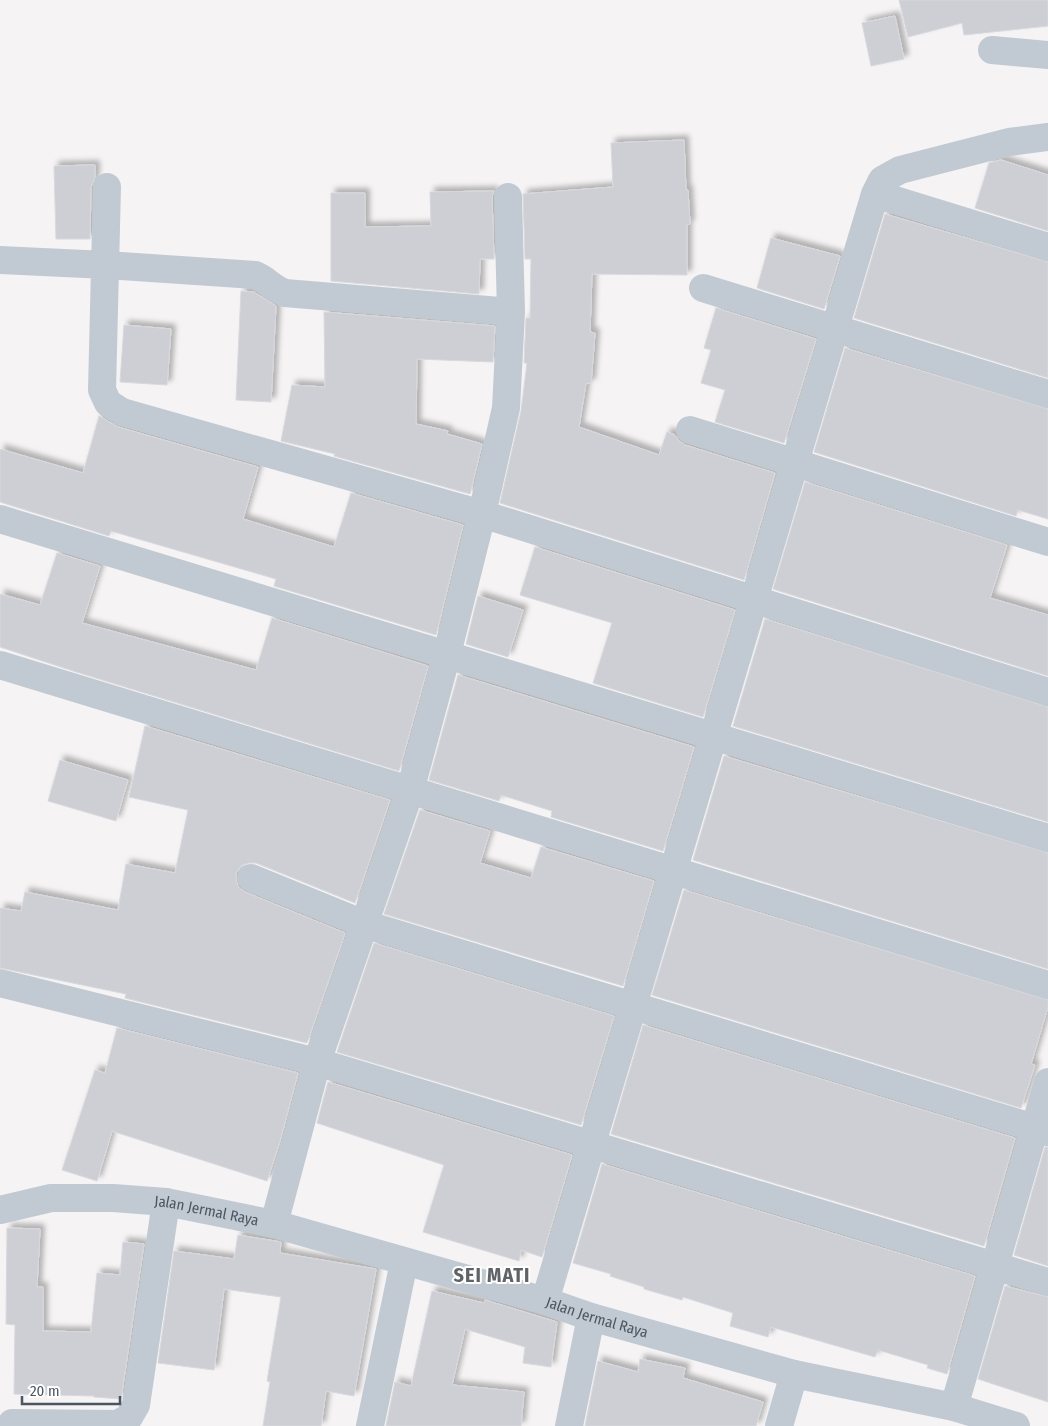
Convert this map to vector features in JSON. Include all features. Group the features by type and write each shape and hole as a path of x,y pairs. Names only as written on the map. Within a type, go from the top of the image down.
{"street":[{"path":"992,50 1048,54"},
{"path":"545,1301 875,194 882,180 900,170 1009,142 1048,137"},
{"path":"108,187 102,390 108,403 122,412 482,514 1048,692"},
{"path":"875,194 1048,247"},
{"path":"274,1224 317,1062 410,791 482,514 506,408 511,312 508,197"},
{"path":"0,260 255,275 262,277 276,290 285,293 511,312"},
{"path":"704,288 1048,394"},
{"path":"690,430 1048,542"},
{"path":"0,519 1048,838"},
{"path":"0,665 1048,985"},
{"path":"251,878 364,924 1041,1130"},
{"path":"0,983 317,1062 1048,1282"},
{"path":"954,1407 995,1266 1041,1130 1048,1082"},
{"name":"Jalan Jermal Raya","path":"0,1210 52,1198 113,1198 166,1202 274,1224 794,1374 954,1407 1006,1425"},
{"path":"12,1423 118,1424 129,1417 136,1405 166,1202"},
{"path":"370,1426 404,1262"},
{"path":"569,1426 591,1317"},
{"path":"779,1426 794,1374"}],"building":[{"path":"899,0 1048,0 1048,26 964,35 962,23 908,37"},
{"path":"895,16 904,59 871,66 862,23"},
{"path":"684,140 686,190 688,190 690,224 687,225 687,275 592,274 590,332 595,333 591,383 586,383 579,427 659,455 667,432 675,435 685,445 775,473 744,580 500,503 521,411 527,363 524,363 526,318 530,318 531,259 525,259 523,194 613,187 611,143"},
{"path":"1001,160 1048,175 1048,231 975,208 989,163"},
{"path":"95,165 95,177 91,187 90,239 56,239 54,166"},
{"path":"494,191 492,197 494,259 480,259 479,294 331,281 331,193 365,193 365,227 431,226 430,192"},
{"path":"885,214 1048,262 1048,378 854,318"},
{"path":"771,238 840,256 824,309 757,288"},
{"path":"241,291 254,292 276,306 271,402 236,400"},
{"path":"716,308 816,339 784,443 715,422 725,390 701,383 711,350 704,348"},
{"path":"324,312 495,326 493,362 417,359 416,424 448,431 447,434 482,444 470,494 334,456 335,454 281,441 292,385 325,387"},
{"path":"124,325 171,329 167,385 120,382"},
{"path":"845,348 1048,409 1048,519 1018,510 1016,516 814,452"},
{"path":"99,416 118,427 258,467 243,519 334,547 351,493 463,525 436,635 274,586 276,579 111,531 109,536 0,502 0,449 83,473"},
{"path":"805,482 1007,545 990,598 1048,615 1048,676 773,589"},
{"path":"535,547 735,610 703,717 593,683 612,623 520,595"},
{"path":"57,553 100,566 82,623 256,670 272,618 428,666 399,771 0,647 0,594 40,605"},
{"path":"478,596 523,610 508,657 466,644"},
{"path":"765,619 1048,707 1048,822 733,726"},
{"path":"458,675 694,747 663,851 551,817 552,811 501,795 499,801 429,780"},
{"path":"145,726 390,800 355,903 256,863 242,865 236,873 238,887 245,892 345,933 307,1043 125,998 126,994 0,968 0,908 21,911 25,892 118,910 126,864 175,873 188,810 129,797"},
{"path":"724,756 1048,853 1048,969 693,860"},
{"path":"60,760 128,780 116,821 48,801"},
{"path":"420,810 490,831 480,863 531,878 541,847 654,881 623,986 384,914"},
{"path":"684,890 1048,1000 1048,1007 1031,1064 1035,1065 1021,1108 652,995"},
{"path":"374,943 614,1016 581,1125 337,1052"},
{"path":"643,1025 1015,1138 984,1246 611,1134"},
{"path":"117,1028 298,1073 267,1181 112,1131 97,1181 62,1170 95,1070 105,1073"},
{"path":"328,1082 572,1155 542,1257 521,1250 519,1261 423,1232 444,1165 317,1123"},
{"path":"1045,1147 1048,1147 1048,1266 1014,1255"},
{"path":"602,1164 975,1276 947,1374 927,1368 928,1365 878,1350 875,1357 771,1327 768,1337 730,1326 733,1313 683,1297 682,1300 644,1289 644,1287 610,1276 611,1274 573,1263"},
{"path":"7,1228 40,1229 37,1287 43,1287 43,1331 91,1332 97,1273 120,1275 123,1242 144,1244 121,1399 94,1396 14,1394 15,1325 6,1324"},
{"path":"238,1235 281,1242 280,1253 376,1269 354,1396 326,1391 321,1426 263,1426 270,1382 267,1381 281,1297 224,1289 214,1370 158,1363 174,1251 234,1259"},
{"path":"1005,1286 1048,1297 1048,1402 978,1379"},
{"path":"432,1291 484,1303 485,1300 557,1322 551,1367 523,1363 525,1347 465,1329 452,1385 524,1392 521,1426 386,1426 395,1382 411,1386"},
{"path":"640,1359 685,1368 683,1378 763,1402 756,1426 585,1426 598,1361 638,1372"}],"district":[{"name":"SEI MATI","path":"492,1275"}]}
